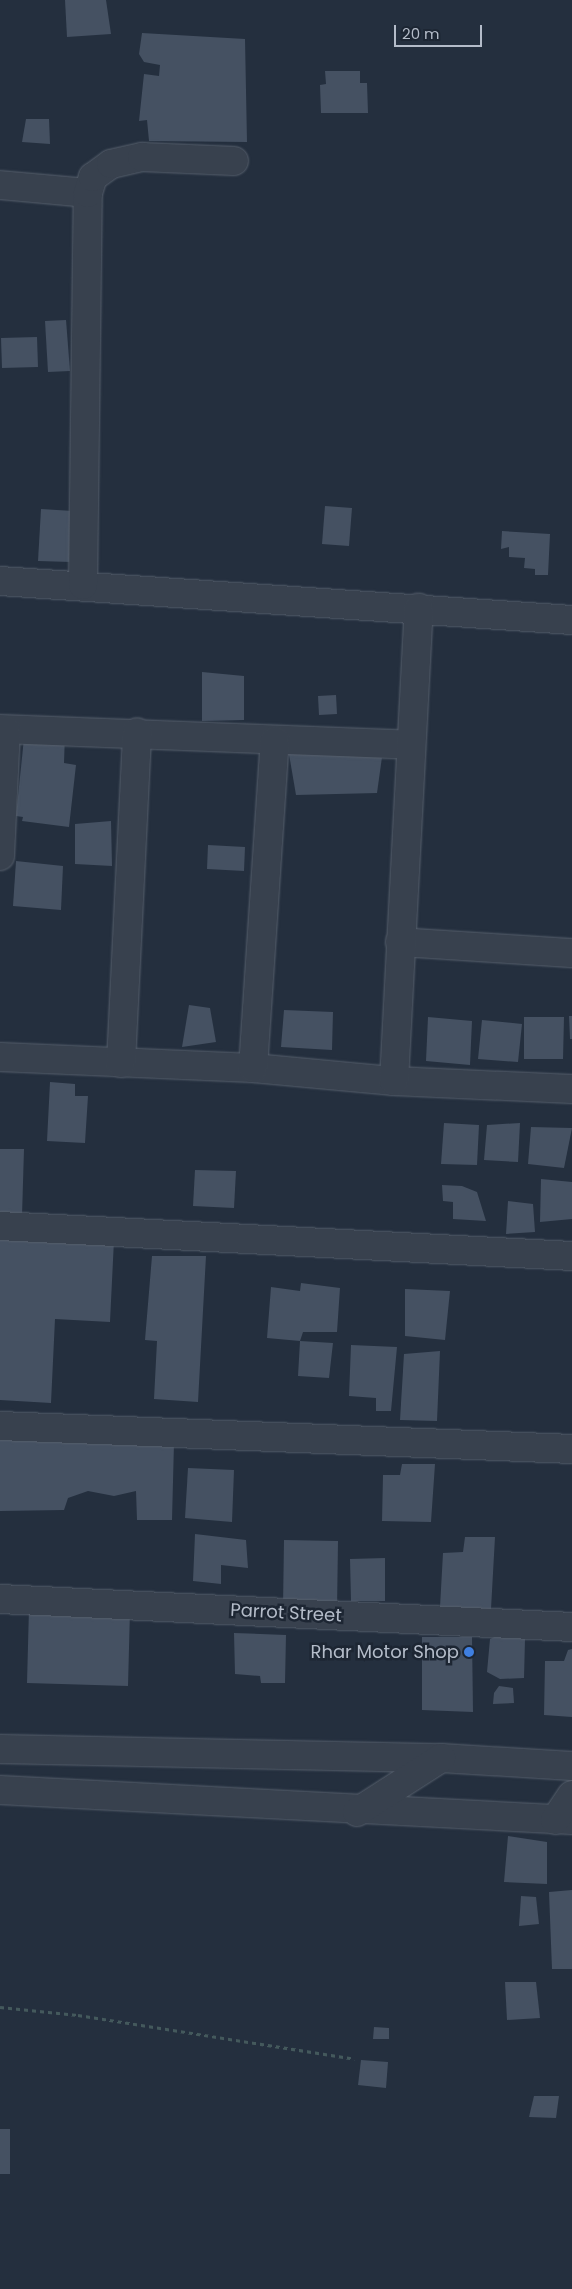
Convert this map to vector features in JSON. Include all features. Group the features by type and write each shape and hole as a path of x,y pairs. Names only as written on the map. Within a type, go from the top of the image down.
{"street":[{"path":"83,585 88,193 93,177 111,164 142,157 234,162"},
{"path":"0,185 88,193"},
{"path":"0,581 83,585 572,620"},
{"path":"394,1081 419,608"},
{"path":"0,856 3,729 137,732 275,741 411,744"},
{"path":"121,1063 137,732"},
{"path":"254,1068 275,741"},
{"path":"400,942 572,953"},
{"path":"0,1057 254,1068 394,1081 572,1089"},
{"path":"0,1226 572,1256"},
{"path":"0,1426 572,1449"},
{"name":"Parrot Street","path":"0,1599 572,1627"},
{"path":"0,1749 441,1758 572,1766"},
{"path":"357,1812 441,1758"},
{"path":"0,1790 357,1812 563,1820 572,1795"}],"path":[{"path":"0,2006 78,2015 355,2059"}],"building":[{"path":"65,0 106,0 111,34 67,37"},
{"path":"142,33 245,39 247,142 149,141 147,120 139,121 144,74 159,76 160,65 144,62 139,54"},
{"path":"325,71 360,71 360,83 367,83 368,113 321,113 320,85 326,84"},
{"path":"26,119 49,119 50,144 22,142"},
{"path":"66,320 70,371 48,372 45,321"},
{"path":"37,337 38,367 2,368 1,338"},
{"path":"325,506 352,508 349,546 322,544"},
{"path":"41,509 73,511 71,562 38,561"},
{"path":"502,531 550,534 548,575 535,575 535,569 524,568 525,558 509,557 509,547 501,549"},
{"path":"202,672 244,676 244,720 202,721"},
{"path":"336,695 337,714 319,715 318,696"},
{"path":"65,734 64,763 76,765 69,827 22,821 23,817 16,816 24,738"},
{"path":"289,754 382,757 377,793 296,795"},
{"path":"111,821 112,866 75,864 75,824"},
{"path":"208,845 245,847 244,871 207,869"},
{"path":"16,861 63,866 61,910 13,906"},
{"path":"189,1005 210,1008 216,1042 182,1047"},
{"path":"284,1010 333,1012 332,1050 281,1047"},
{"path":"569,1016 572,1016 572,1039 570,1039"},
{"path":"428,1017 472,1021 470,1065 426,1061"},
{"path":"524,1017 564,1017 563,1059 524,1059"},
{"path":"482,1020 522,1024 518,1062 478,1059"},
{"path":"50,1082 75,1084 75,1096 88,1096 85,1143 47,1141"},
{"path":"444,1123 479,1125 477,1165 441,1164"},
{"path":"520,1123 518,1162 484,1160 487,1125"},
{"path":"531,1127 572,1128 564,1168 528,1164"},
{"path":"0,1149 24,1149 22,1216 0,1215"},
{"path":"195,1170 236,1171 234,1208 193,1206"},
{"path":"541,1179 572,1182 572,1219 540,1222"},
{"path":"442,1185 462,1186 477,1192 486,1221 453,1219 453,1202 443,1201"},
{"path":"508,1201 533,1204 535,1232 506,1234"},
{"path":"0,1234 114,1240 110,1322 55,1319 51,1403 0,1400"},
{"path":"152,1256 206,1256 198,1402 154,1399 157,1341 145,1340"},
{"path":"301,1283 340,1288 337,1332 303,1332 300,1341 267,1338 271,1287 300,1291"},
{"path":"405,1289 450,1291 445,1340 405,1336"},
{"path":"300,1341 333,1343 329,1378 298,1376"},
{"path":"351,1345 397,1347 391,1411 376,1411 376,1398 349,1396"},
{"path":"440,1351 437,1421 400,1420 404,1354"},
{"path":"0,1431 174,1443 172,1520 137,1520 136,1491 114,1496 88,1491 68,1498 64,1510 0,1511"},
{"path":"402,1464 435,1464 431,1522 382,1521 383,1475 400,1475"},
{"path":"188,1468 234,1470 232,1522 185,1518"},
{"path":"195,1534 246,1540 248,1568 221,1565 221,1584 193,1581"},
{"path":"465,1537 495,1537 491,1609 440,1607 443,1553 463,1552"},
{"path":"284,1540 338,1541 337,1610 283,1607"},
{"path":"385,1558 385,1601 351,1601 350,1559"},
{"path":"29,1608 130,1610 128,1686 27,1683"},
{"path":"234,1633 286,1635 285,1683 261,1683 260,1676 235,1674"},
{"path":"501,1634 525,1639 524,1678 500,1679 487,1672 490,1639"},
{"path":"422,1637 472,1637 473,1712 422,1710"},
{"path":"572,1649 572,1717 544,1715 545,1661 564,1661 568,1650"},
{"path":"499,1686 513,1688 514,1703 493,1704 494,1693"},
{"path":"508,1836 547,1842 547,1884 504,1882"},
{"path":"572,1890 572,1969 552,1969 549,1892"},
{"path":"521,1896 536,1897 539,1924 519,1926"},
{"path":"505,1982 536,1982 540,2018 507,2020"},
{"path":"374,2027 389,2028 389,2039 373,2039"},
{"path":"361,2060 388,2062 386,2088 358,2085"},
{"path":"534,2096 559,2096 556,2118 529,2117"},
{"path":"0,2129 10,2129 10,2174 0,2174"}],"place":[{"name":"Rhar Motor Shop","path":"469,1652"}]}
